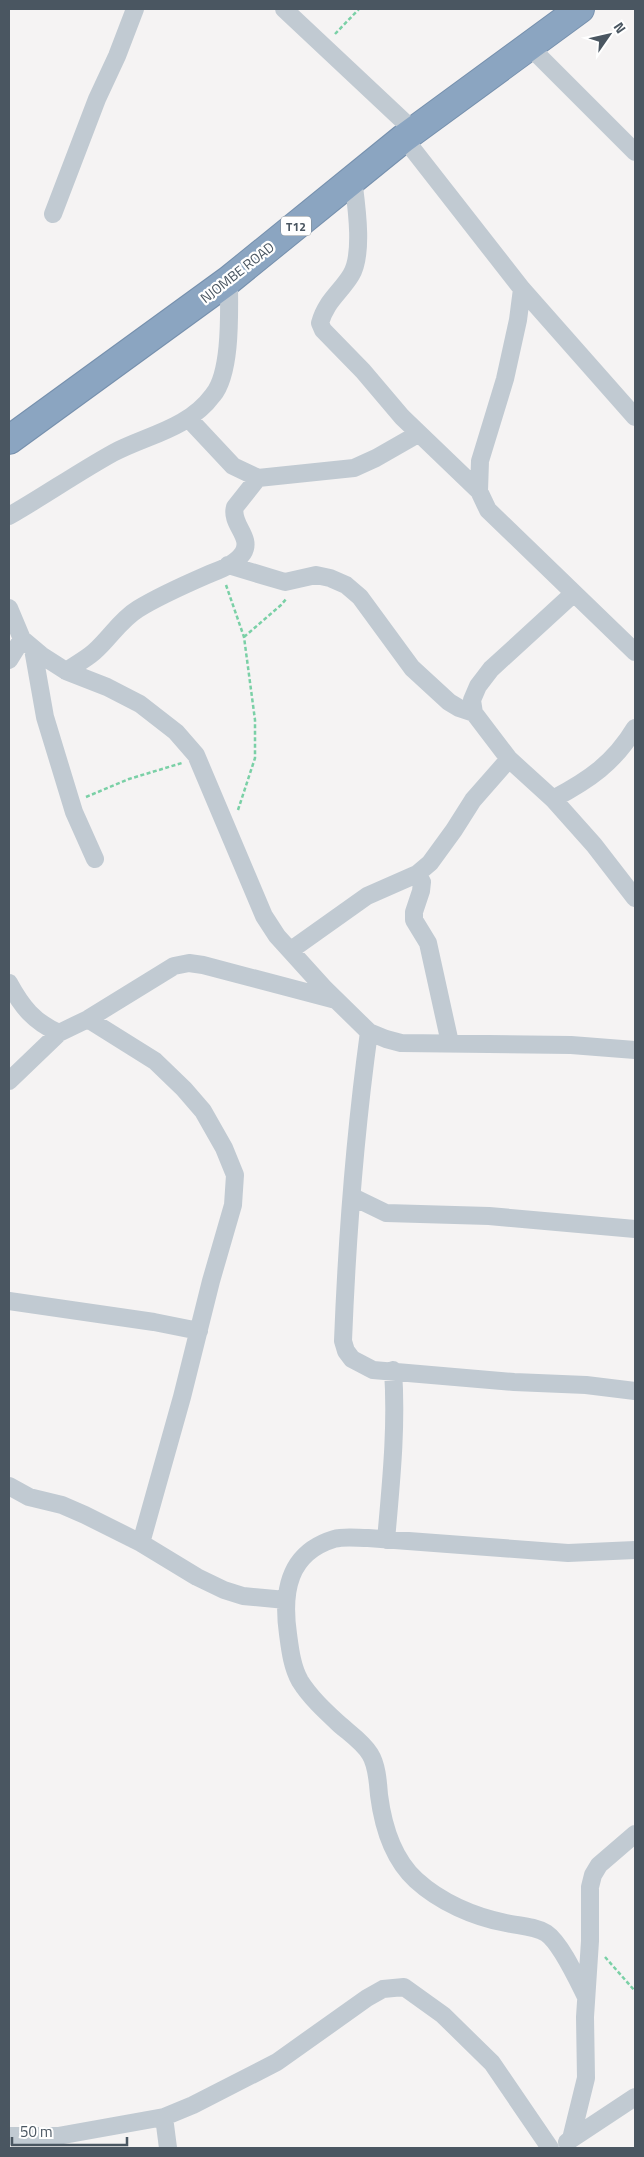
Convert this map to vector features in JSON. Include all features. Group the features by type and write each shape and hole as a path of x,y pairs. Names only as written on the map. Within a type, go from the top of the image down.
{"highway":[{"name":"NJOMBE ROAD","path":"9,440 228,280 409,134 580,9"}],"street":[{"path":"53,214 97,99 117,56 135,9"},
{"path":"284,9 409,134 522,289 635,417"},
{"path":"530,46 635,152"},
{"path":"353,179 358,215 356,262 352,273 324,310 320,323 323,330 418,434 479,491 488,510 574,593 632,643"},
{"path":"9,516 111,454 135,442 161,434 189,419 214,394 224,367 229,335 228,280"},
{"path":"479,491 480,461 505,379 518,320 522,289"},
{"path":"189,419 234,466 258,478 354,468 418,434"},
{"path":"66,671 94,652 124,619 138,609 224,567 242,554 246,544 244,535 235,521 235,507 258,478"},
{"path":"224,567 285,582 316,575 330,578 346,585 360,597 412,668 448,702 474,713"},
{"path":"574,593 491,669 478,686 472,700 474,713 509,759 553,799 594,845 635,898"},
{"path":"9,608 27,644 45,717 72,804 95,859"},
{"path":"27,644 66,671 107,687 140,704 176,732 196,756 264,916 277,936 336,1000 369,1032 401,1043 571,1045 635,1050"},
{"path":"9,660 27,644"},
{"path":"553,799 580,785 606,766 625,745 635,728"},
{"path":"291,950 367,896 417,874 430,863 454,830 472,800 509,759"},
{"path":"417,874 422,882 422,890 414,912 414,920 428,943 450,1044"},
{"path":"9,1081 59,1033 88,1019 174,966 189,964 240,974 336,1000"},
{"path":"9,984 29,1014 44,1026 59,1033"},
{"path":"88,1019 155,1061 184,1089 203,1111 232,1163 235,1175 233,1205 141,1543"},
{"path":"369,1032 358,1124 346,1257 343,1341 346,1352 352,1359 373,1370 393,1370 514,1382 586,1385 635,1390"},
{"path":"352,1197 386,1214 489,1216 635,1229"},
{"path":"9,1301 154,1322 199,1331"},
{"path":"386,1540 393,1463 395,1398 393,1370"},
{"path":"9,1486 30,1497 62,1505 141,1543 197,1577 224,1590 243,1596 286,1600"},
{"path":"586,1997 562,1952 548,1934 529,1926 480,1917 441,1899 415,1880 401,1864 392,1848 382,1814 377,1778 371,1755 357,1739 312,1698 299,1680 291,1654 284,1611 288,1581 297,1564 315,1548 335,1539 386,1540 568,1553 635,1550"},
{"path":"564,2144 586,2078 586,1997 590,1942 590,1887 593,1875 599,1865 635,1834"},
{"path":"9,2136 58,2136 164,2118 277,2062 367,1998 383,1990 404,1987 443,2015 492,2063 550,2148"},
{"path":"564,2144 635,2097"},
{"path":"164,2118 168,2148"}],"path":[{"path":"323,46 359,9"},
{"path":"224,567 244,637 255,720 255,758 230,834"},
{"path":"244,637 281,605 296,581"},
{"path":"72,804 129,779 168,769 196,756"},
{"path":"590,1942 635,1991"}]}
